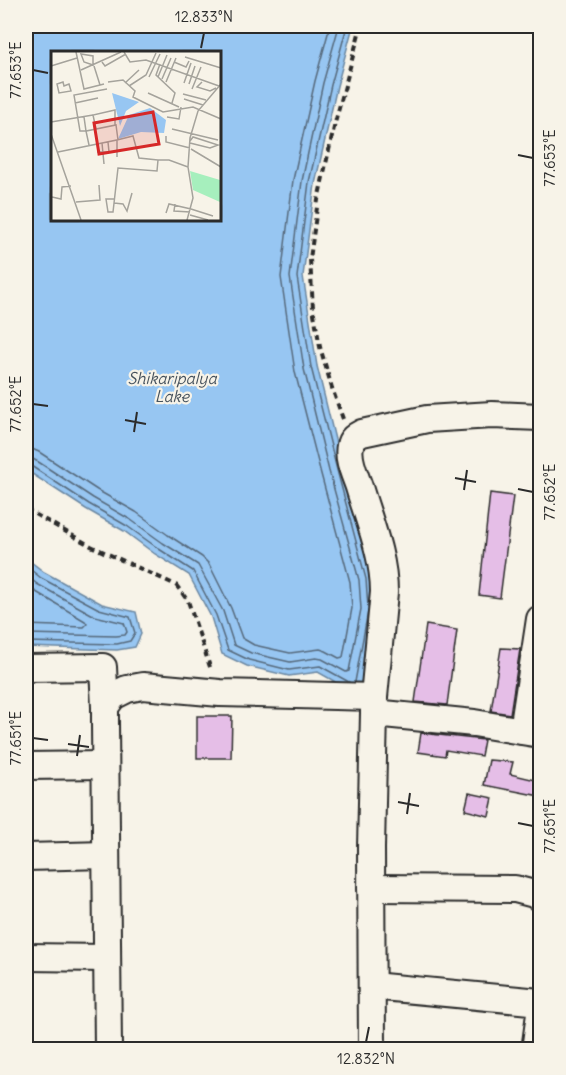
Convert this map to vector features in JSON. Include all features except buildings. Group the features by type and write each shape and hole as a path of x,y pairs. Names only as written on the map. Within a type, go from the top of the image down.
{"street":[{"path":"372,1050 371,888 374,705 384,576 379,552 351,463 350,443 355,436 362,433 427,419 492,415 540,417"},
{"path":"105,707 113,696 127,689 143,686 374,705 532,733 540,619"},
{"path":"26,668 103,668 108,1050"},
{"path":"26,766 105,765"},
{"path":"26,857 106,855"},
{"path":"371,888 515,889 540,898"},
{"path":"26,957 107,958"},
{"path":"372,986 540,1002"},
{"path":"535,1050 540,1014"}],"path":[{"path":"355,436 344,420 320,346 313,308 310,259 318,200 335,123 361,26"},
{"path":"26,509 91,546 176,585 188,601 220,693"}],"water":[{"name":"Shikaripalya Lake","path":"26,26 353,26 315,184 303,276 317,366 372,578 374,609 359,695 318,672 289,676 247,666 222,654 211,617 189,575 124,531 26,470"},
{"path":"26,558 44,572 102,604 136,612 141,634 135,647 117,650 26,647"}]}
